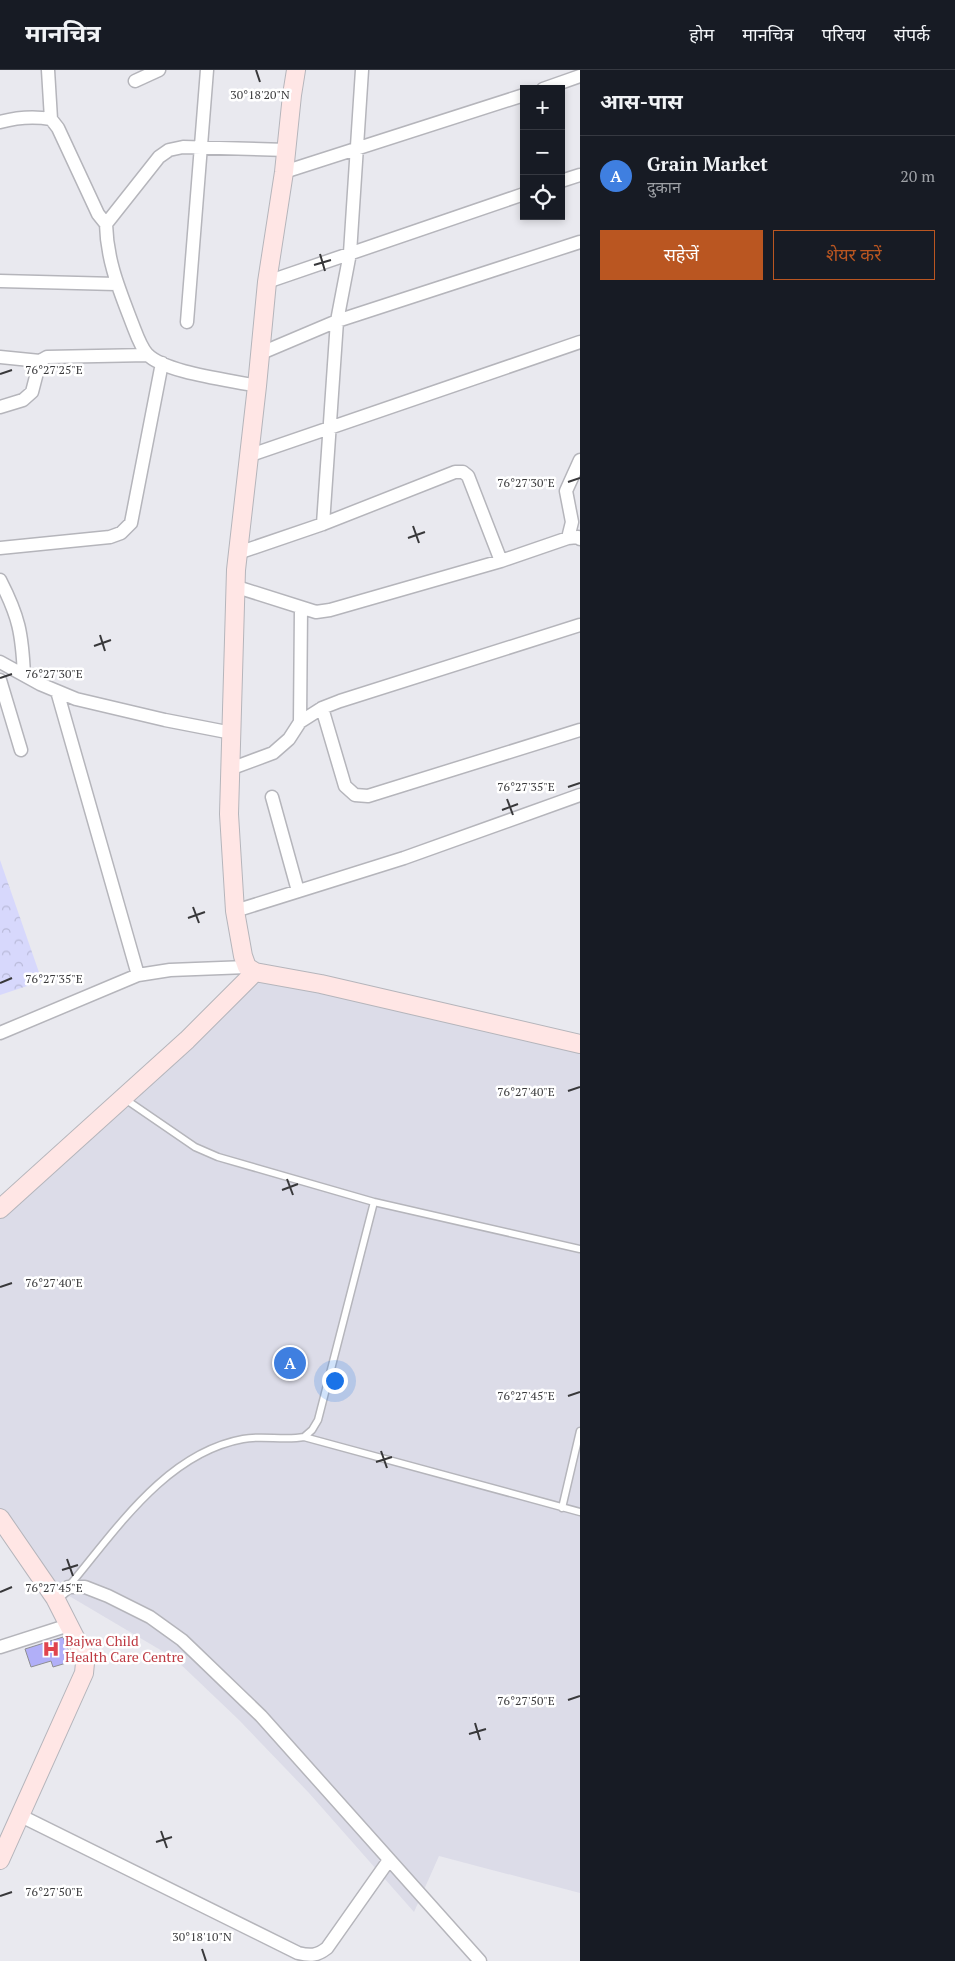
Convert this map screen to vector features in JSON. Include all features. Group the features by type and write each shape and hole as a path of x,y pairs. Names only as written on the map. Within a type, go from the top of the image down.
{"street":[{"path":"48,70 51,119 58,128 98,214 106,224 116,284 141,345 148,355 162,363 188,372 257,386"},
{"path":"134,81 159,70"},
{"path":"187,322 207,70"},
{"path":"251,969 243,956 234,910 229,814 238,553 267,282 284,172 296,70"},
{"path":"323,524 336,321 350,253 362,70"},
{"path":"554,85 580,76"},
{"path":"284,172 520,97"},
{"path":"0,122 23,116 51,119"},
{"path":"106,224 159,157 169,150 182,147 287,150"},
{"path":"565,180 580,175"},
{"path":"267,282 520,195"},
{"path":"259,354 336,321 580,242"},
{"path":"0,282 116,284"},
{"path":"248,456 579,345"},
{"path":"0,358 40,361 46,357 148,355"},
{"path":"0,407 23,400 32,392 40,361"},
{"path":"0,548 110,537 121,532 131,524 162,363"},
{"path":"237,587 316,612 330,610 574,538 566,491 580,460"},
{"path":"238,553 323,524 455,472 463,472 468,476 501,561"},
{"path":"0,580 13,605 19,624 22,637 24,675"},
{"path":"300,608 300,722"},
{"path":"230,769 273,752 289,739 300,722 322,708 580,625"},
{"path":"0,662 40,684 76,699 165,720 232,733"},
{"path":"0,680 21,750"},
{"path":"57,690 138,975"},
{"path":"322,708 345,786 355,795 368,796 580,730"},
{"path":"234,910 404,858 580,795"},
{"path":"272,797 298,891"},
{"path":"0,1209 187,1040 251,969"},
{"path":"0,1033 138,975 170,970 251,969 580,1044"},
{"path":"0,1518 62,1593 70,1625 83,1653 85,1663 84,1673 19,1814 0,1860"},
{"path":"62,1593 85,1587 108,1596 150,1617 182,1640 261,1716 480,1961"},
{"path":"0,1647 70,1625"},
{"path":"19,1814 298,1952 310,1956 320,1953 327,1948 389,1860"}],"lane":[{"path":"124,1098 195,1146 218,1156 374,1202 580,1250"},
{"path":"304,1438 318,1420 374,1202"},
{"path":"562,1508 580,1431"},
{"path":"62,1593 116,1527 181,1466 202,1452 218,1445 245,1438 304,1438 580,1512"}],"shaded area":[{"path":"259,970 580,1040 580,1893 439,1856 414,1912 309,1793 239,1720 174,1658 54,1587 0,1508 0,1218 76,1152"}],"green space":[{"path":"0,860 42,981 0,995"}],"building":[{"path":"63,1637 73,1661 53,1667 51,1661 31,1667 25,1649"}],"place":[{"name":"Grain Market","path":"290,1363"},
{"name":"Bajwa Child Health Care Centre","path":"51,1649"}]}
